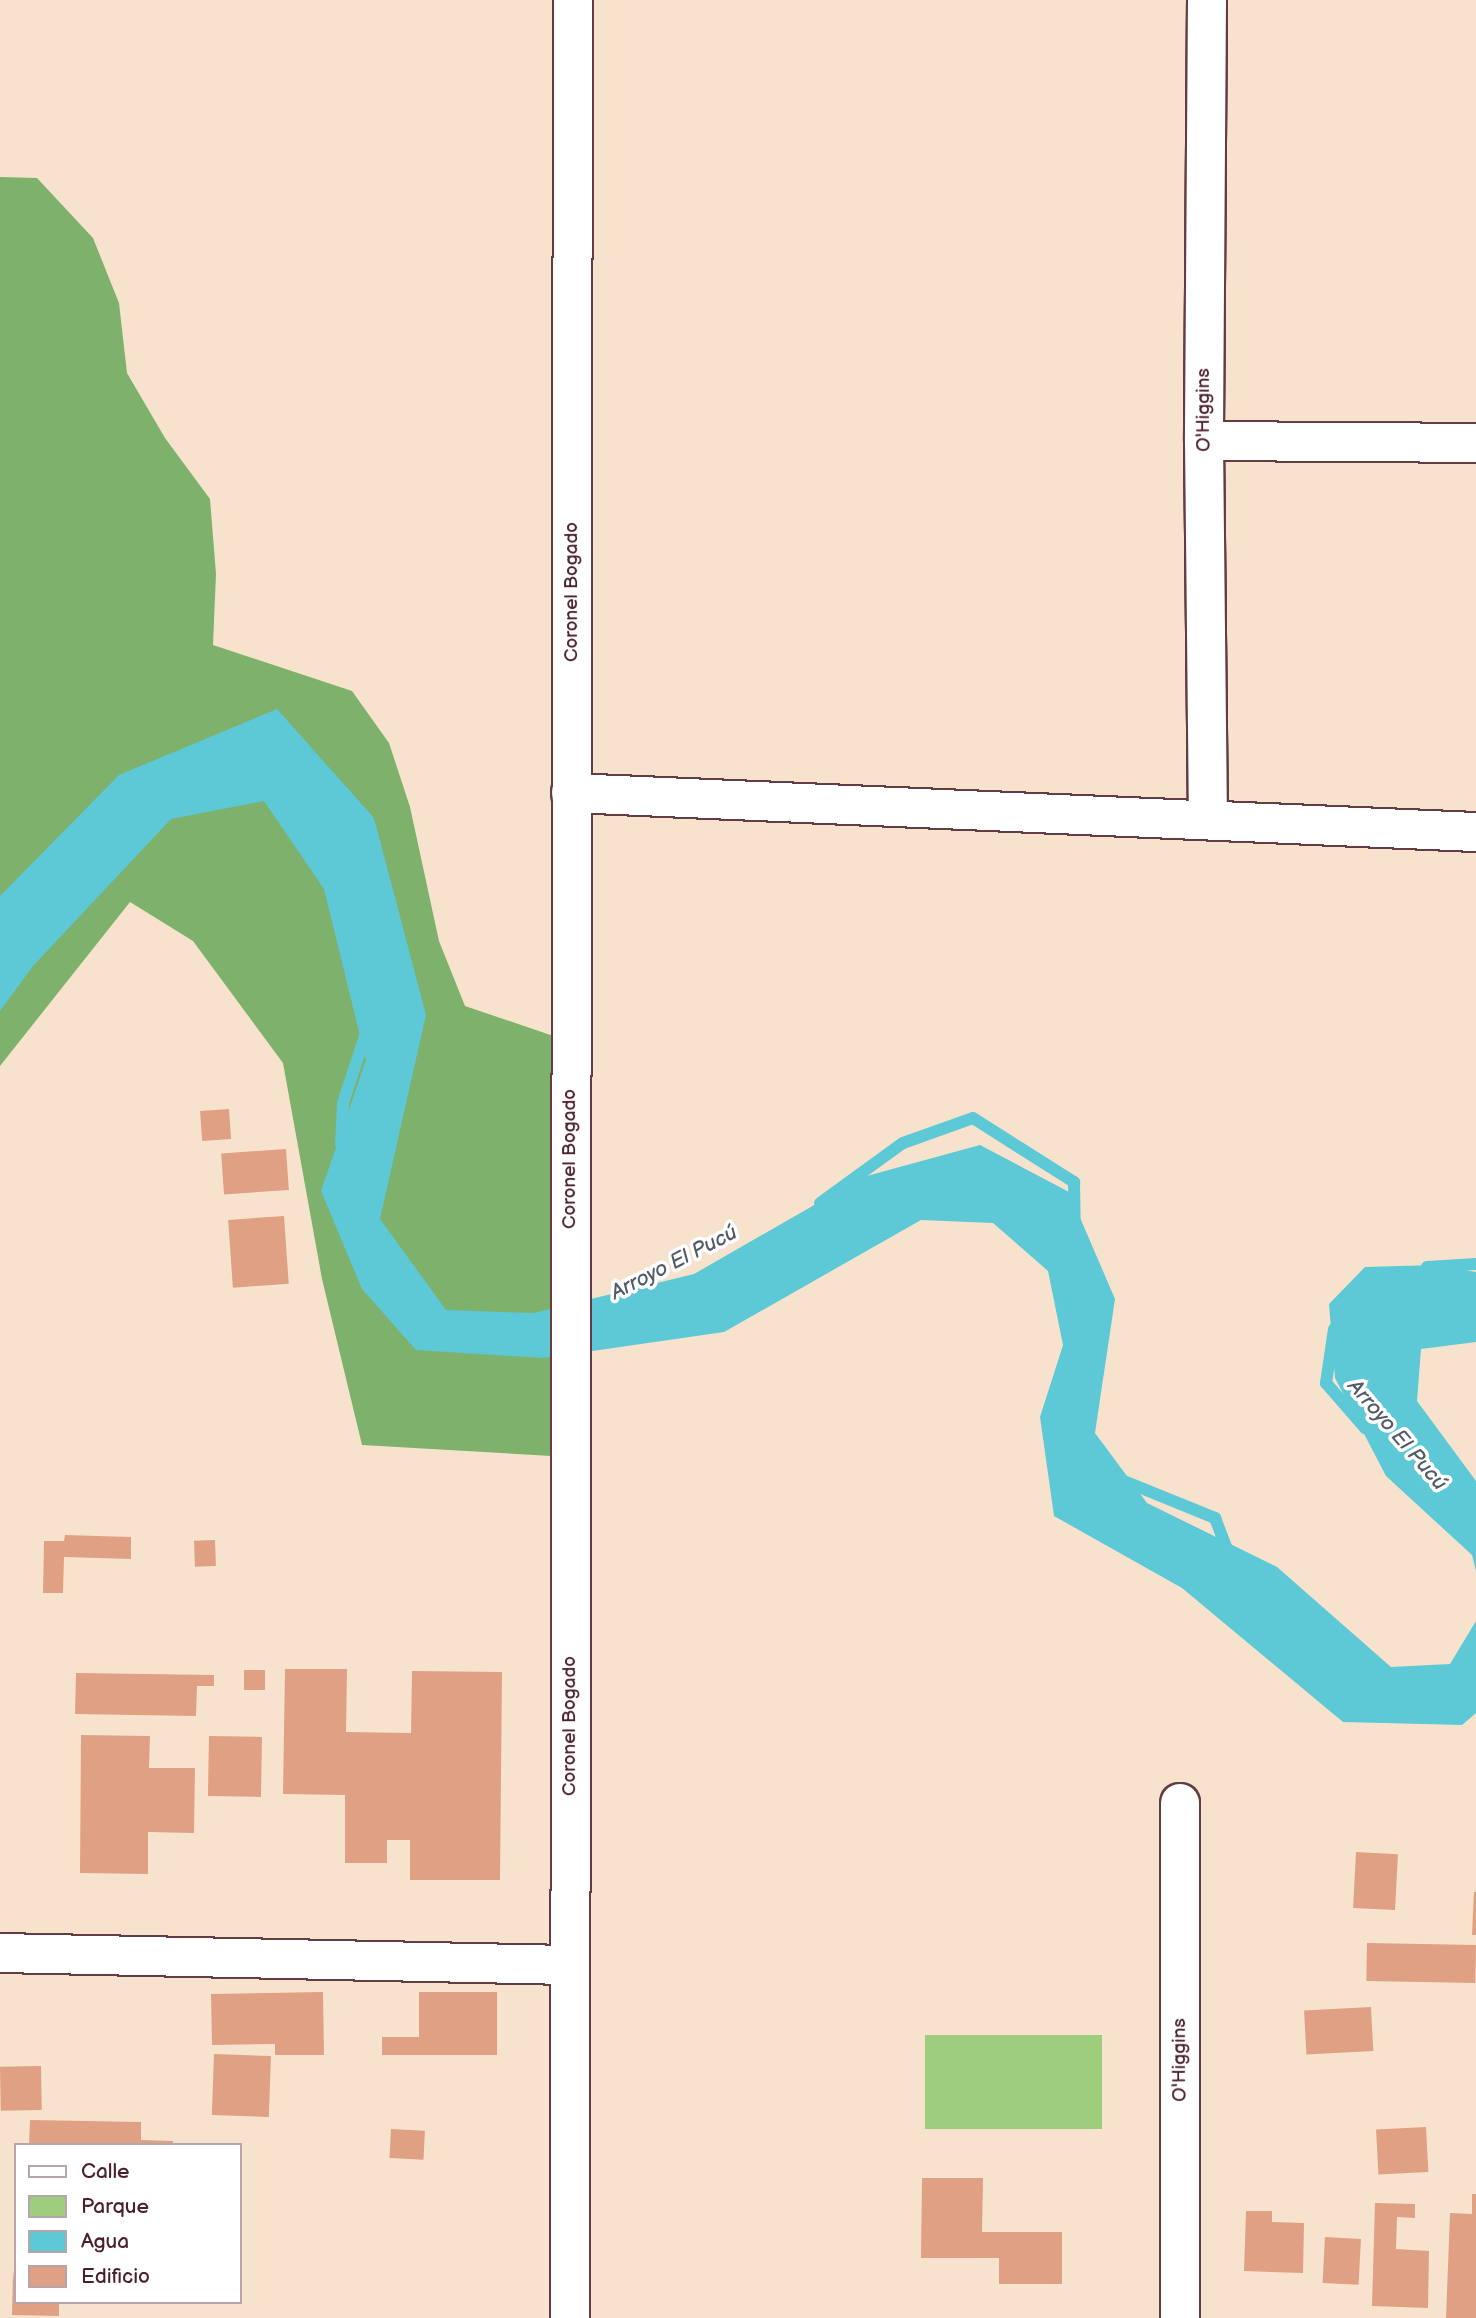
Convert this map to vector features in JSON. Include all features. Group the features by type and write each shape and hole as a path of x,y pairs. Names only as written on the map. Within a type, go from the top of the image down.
{"street":[{"name":"Coronel Bogado","path":"570,2318 568,1355 573,0"},
{"name":"O'Higgins","path":"1207,0 1204,441 1208,820"},
{"path":"1204,441 1476,443"},
{"path":"571,793 1476,832"},
{"name":"O'Higgins","path":"1180,1803 1180,2318"},
{"path":"0,1953 570,1965"}],"green space":[{"path":"0,177 37,178 93,238 119,303 127,373 165,438 210,499 216,574 213,645 352,691 389,743 410,807 439,941 465,1006 571,1042 569,1457 362,1445 322,1279 283,1063 193,941 130,902 0,1066"},
{"path":"925,2035 1102,2035 1102,2129 925,2129"}],"water":[{"path":"277,709 374,818 426,1015 380,1219 446,1310 533,1313 694,1274 863,1177 980,1145 1069,1192 1115,1299 1095,1433 1147,1503 1277,1567 1391,1667 1450,1664 1476,1621 1476,1713 1462,1725 1343,1722 1182,1588 1054,1516 1040,1417 1063,1345 1048,1271 993,1223 921,1220 724,1332 544,1358 416,1350 362,1289 321,1191 366,1060 324,889 264,801 171,819 33,966 0,1011 0,896 119,775"},
{"path":"1436,1265 1476,1272 1476,1342 1421,1349 1417,1401 1476,1481 1476,1571 1472,1555 1386,1476 1335,1378 1329,1304 1365,1267"}],"building":[{"path":"229,1109 231,1139 202,1141 200,1111"},
{"path":"286,1149 289,1190 224,1194 221,1154"},
{"path":"284,1216 289,1284 233,1288 228,1220"},
{"path":"65,1535 131,1537 131,1559 64,1557 63,1593 43,1593 44,1541 64,1541"},
{"path":"215,1540 216,1566 195,1567 194,1541"},
{"path":"285,1669 347,1669 346,1732 411,1733 412,1671 502,1672 500,1880 410,1880 410,1840 387,1840 387,1863 345,1863 345,1795 283,1794"},
{"path":"244,1670 265,1670 265,1690 244,1690"},
{"path":"76,1673 214,1675 214,1686 197,1686 196,1716 75,1714"},
{"path":"81,1735 150,1736 149,1768 195,1768 194,1833 148,1832 148,1874 80,1873"},
{"path":"209,1736 262,1737 261,1797 208,1796"},
{"path":"1356,1852 1398,1854 1395,1910 1353,1908"},
{"path":"1474,1892 1476,1935 1472,1935"},
{"path":"1367,1943 1476,1945 1475,1983 1366,1981"},
{"path":"323,1992 324,2055 275,2055 275,2044 212,2045 211,1994"},
{"path":"419,1992 497,1992 497,2055 382,2055 382,2037 419,2037"},
{"path":"1371,2007 1373,2051 1306,2054 1304,2011"},
{"path":"214,2054 271,2056 269,2117 212,2115"},
{"path":"41,2066 42,2110 1,2111 0,2067"},
{"path":"30,2120 141,2122 141,2140 173,2141 173,2143 29,2143"},
{"path":"1426,2127 1428,2172 1378,2175 1376,2130"},
{"path":"391,2129 425,2131 423,2160 389,2158"},
{"path":"922,2178 983,2178 982,2232 1062,2232 1062,2284 999,2284 999,2258 921,2258"},
{"path":"1472,2194 1476,2194 1476,2318 1446,2318 1450,2213 1472,2214"},
{"path":"1375,2203 1415,2204 1415,2218 1397,2217 1396,2249 1429,2251 1428,2308 1372,2306"},
{"path":"1246,2211 1272,2211 1272,2222 1304,2223 1303,2273 1244,2271"},
{"path":"1325,2237 1361,2239 1359,2285 1323,2283"},
{"path":"13,2270 14,2304 59,2304 59,2316 12,2315"}],"waterway":[{"name":"Arroyo El Pucú","path":"341,1144 343,1103 367,1030"},
{"name":"Arroyo El Pucú","path":"820,1203 903,1143 973,1118 1074,1182 1075,1221"},
{"name":"Arroyo El Pucú","path":"1427,1267 1476,1264"},
{"name":"Arroyo El Pucú","path":"1334,1329 1326,1383 1365,1428"},
{"name":"Arroyo El Pucú","path":"1119,1479 1215,1518 1229,1554"}]}
